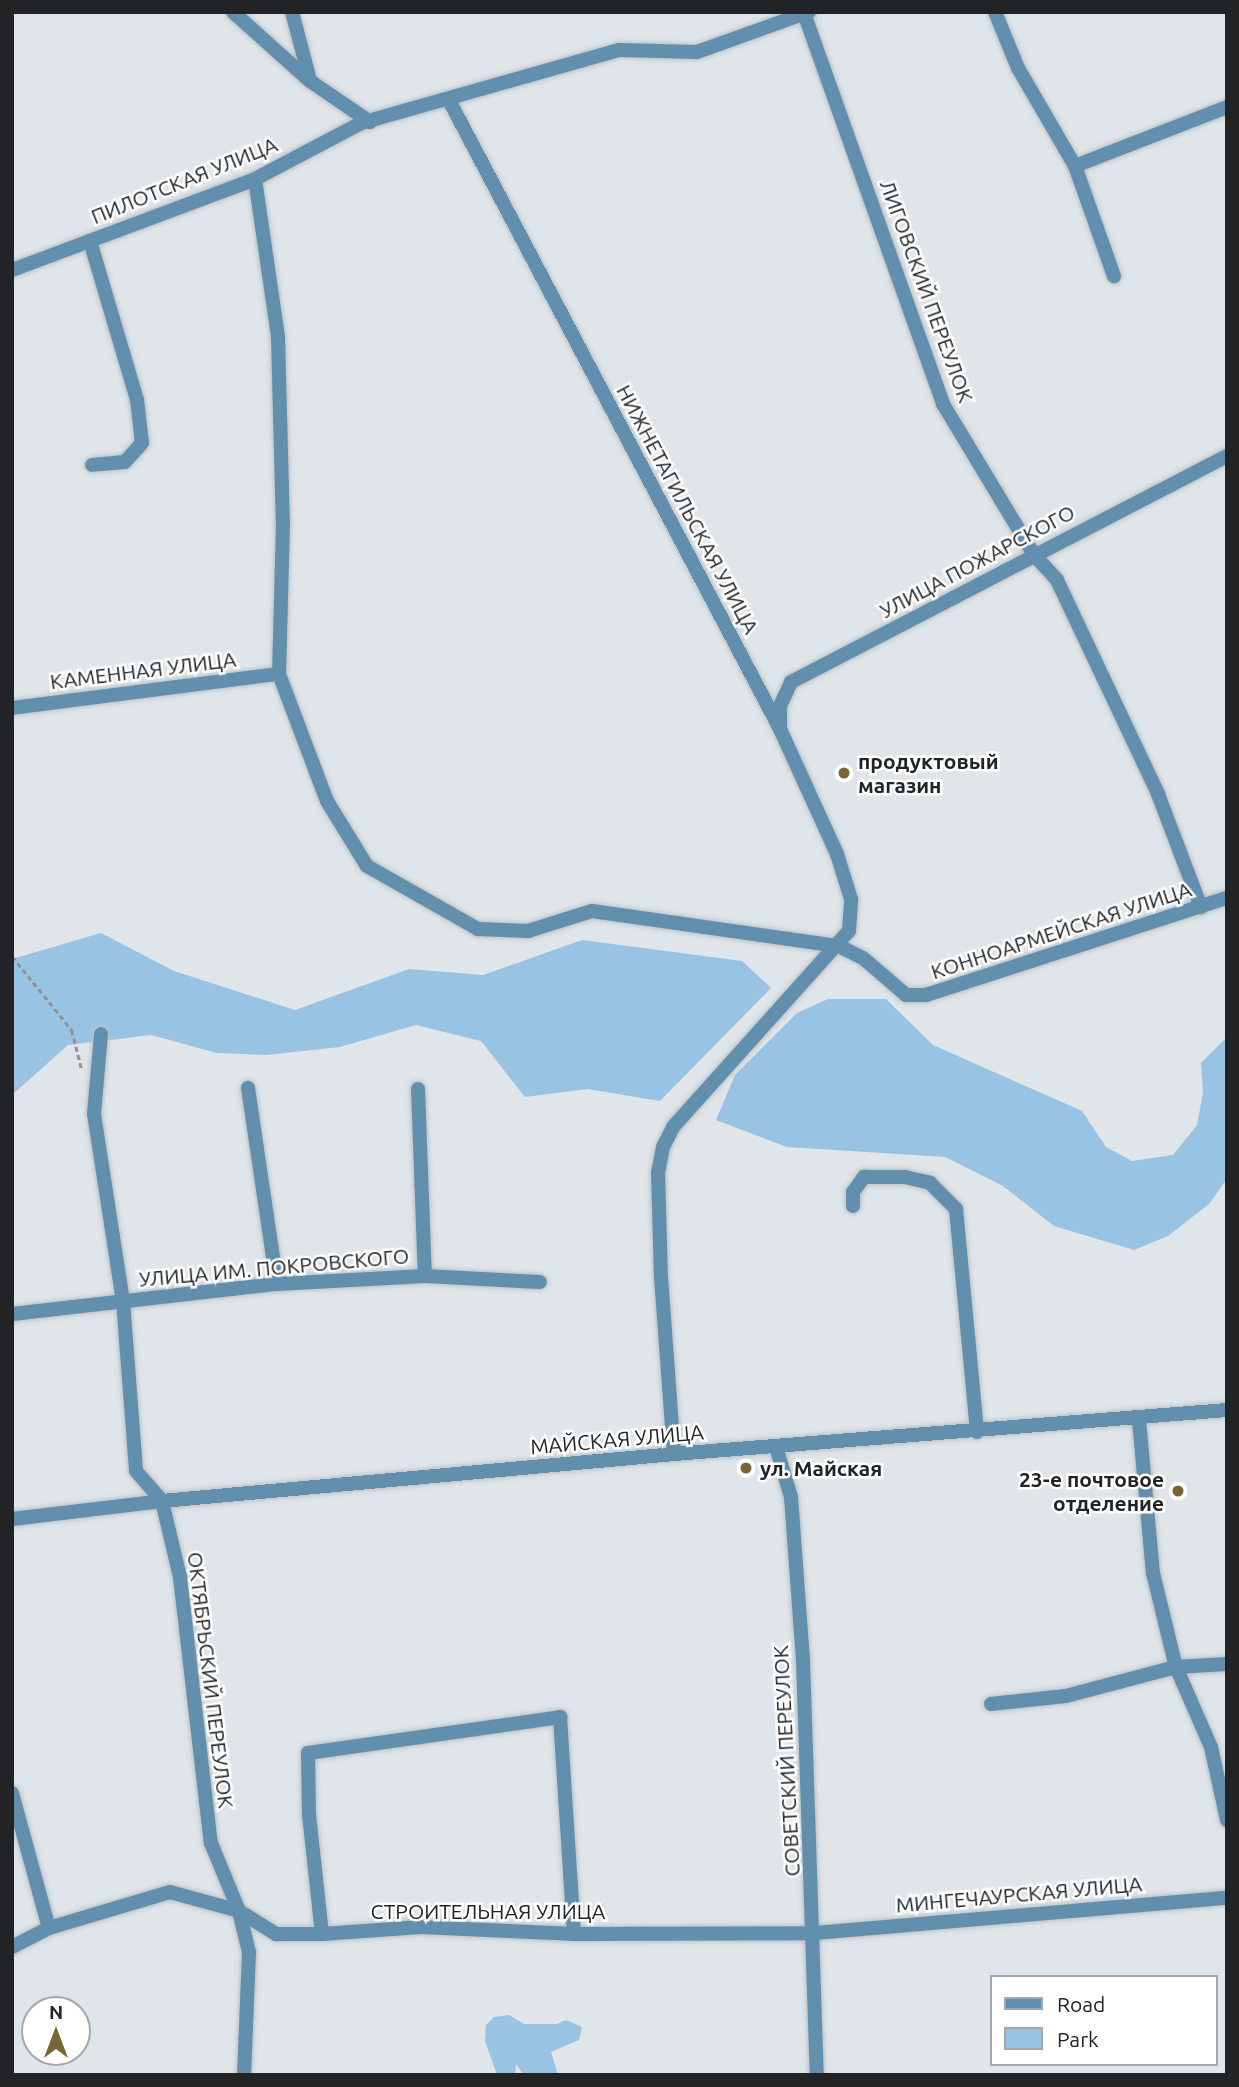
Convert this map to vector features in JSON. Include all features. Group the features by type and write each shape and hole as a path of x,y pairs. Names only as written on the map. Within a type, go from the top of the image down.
{"street":[{"path":"233,12 310,81 370,121"},
{"path":"292,12 310,81"},
{"path":"995,12 1018,68 1075,166 1114,276"},
{"name":"ПИЛОТСКАЯ УЛИЦА","path":"12,270 255,179 370,121 450,102 619,50 697,52 772,23 807,14"},
{"name":"ЛИГОВСКИЙ ПЕРЕУЛОК","path":"807,14 943,404 1034,555 1057,580 1158,794 1200,907"},
{"name":"НИЖНЕТАГИЛЬСКАЯ УЛИЦА","path":"450,102 780,729 836,854 851,899 849,931 839,946"},
{"path":"1075,166 1227,107"},
{"path":"255,179 278,337 283,523 279,674 327,801 367,866 478,929 528,932 592,911 839,946"},
{"path":"90,240 137,400 142,443 125,462 92,465"},
{"name":"УЛИЦА ПОЖАРСКОГО","path":"780,729 780,706 791,682 1227,456"},
{"name":"КАМЕННАЯ УЛИЦА","path":"12,708 279,674"},
{"name":"КОННОАРМЕЙСКАЯ УЛИЦА","path":"839,946 863,958 906,995 926,995 1227,898"},
{"path":"674,1454 661,1279 658,1173 663,1147 673,1127 839,946"},
{"name":"ОКТЯБРЬСКИЙ ПЕРЕУЛОК","path":"101,1034 94,1114 123,1298 136,1471 162,1501 180,1577 211,1843 239,1911 249,1952 244,2075"},
{"path":"248,1088 276,1284"},
{"path":"418,1089 425,1276"},
{"path":"853,1206 853,1192 864,1177 905,1177 930,1183 956,1209 977,1432"},
{"name":"УЛИЦА ИМ. ПОКРОВСКОГО","path":"12,1314 123,1298 276,1284 425,1276 540,1282"},
{"name":"МАЙСКАЯ УЛИЦА","path":"12,1519 162,1501 674,1454 1139,1420 1227,1410"},
{"path":"1139,1420 1153,1573 1175,1667 1211,1747 1227,1820"},
{"name":"СОВЕТСКИЙ ПЕРЕУЛОК","path":"776,1447 791,1497 815,1933 817,2075"},
{"path":"991,1704 1066,1696 1175,1667 1227,1664"},
{"path":"322,1934 309,1815 309,1753 560,1717 574,1934"},
{"path":"12,1793 49,1928"},
{"name":"СТРОИТЕЛЬНАЯ УЛИЦА","path":"12,1947 49,1928 170,1892 239,1911 276,1934 322,1934 421,1927 574,1934 815,1933"},
{"name":"МИНГЕЧАУРСКАЯ УЛИЦА","path":"815,1933 1227,1898"}],"path":[{"path":"12,956 72,1030 82,1072"}],"green space":[{"path":"101,933 174,971 295,1010 409,969 483,975 582,940 742,961 771,988 660,1101 588,1089 525,1097 481,1041 416,1025 340,1047 267,1055 217,1053 151,1035 68,1045 12,1095 12,959"},
{"path":"828,999 886,999 933,1045 1082,1111 1106,1147 1132,1161 1173,1155 1197,1125 1203,1093 1201,1063 1227,1037 1227,1179 1209,1204 1168,1236 1134,1250 1054,1226 1003,1186 945,1157 787,1147 716,1120 735,1075 797,1013"},
{"path":"509,2015 524,2024 557,2024 566,2020 582,2027 579,2040 551,2052 558,2075 524,2075 516,2064 515,2075 497,2075 485,2041 486,2025 494,2017"}],"place":[{"name":"продуктовый магазин","path":"844,773"},
{"name":"ул. Майская","path":"746,1468"},
{"name":"23-е почтовое отделение","path":"1178,1491"}]}
